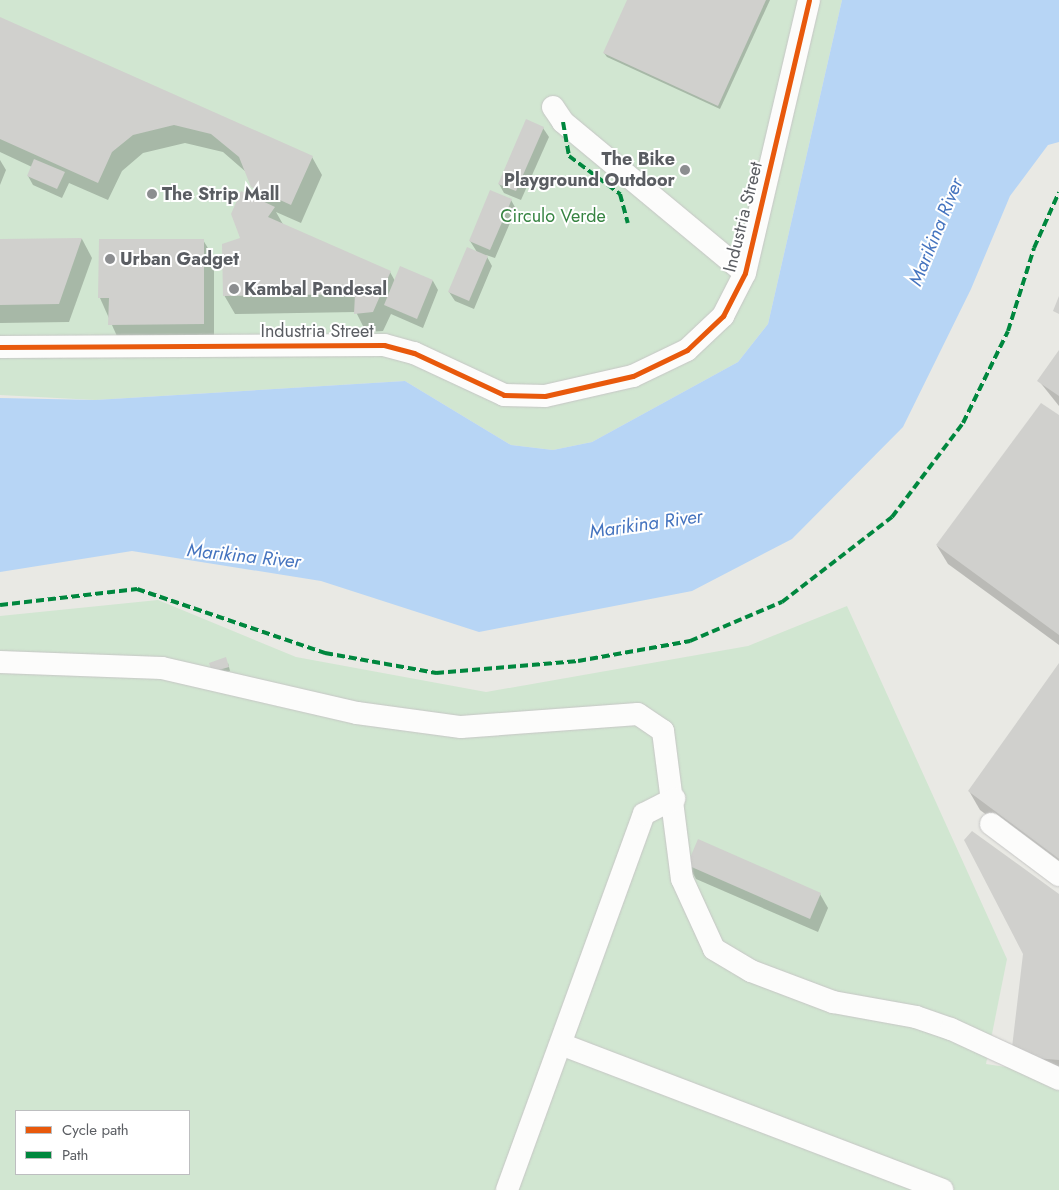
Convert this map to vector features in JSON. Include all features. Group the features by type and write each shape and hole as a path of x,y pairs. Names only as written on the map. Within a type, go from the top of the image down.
{"street":[{"name":"Industria Street","path":"0,347 384,345 414,353 504,395 545,396 633,376 688,350 723,316 745,273 809,0"},
{"path":"553,107 563,122 745,273"},
{"path":"0,662 162,668 358,713 462,727 638,714 663,731 674,799 682,879 714,949 726,959 833,1002 916,1017 951,1029 1059,1079"},
{"path":"506,1190 563,1045 644,814 674,799"},
{"path":"991,824 1059,875"},
{"path":"563,1045 942,1190"}],"green space":[{"name":"Circulo Verde","path":"0,0 842,0 768,324 738,362 592,442 553,450 511,445 405,381 95,400 0,395"},
{"path":"158,600 296,657 486,692 748,646 847,606 1007,959 986,1064 1059,1075 1059,1190 0,1190 0,616"}],"water":[{"name":"Marikina River","path":"842,0 1059,0 1059,142 1048,145 1010,196 971,289 903,427 792,539 692,591 479,632 321,581 132,551 0,572 0,398 95,400 405,381 511,445 553,450 592,442 738,362 768,324"}],"building":[{"path":"627,0 766,0 718,106 603,53"},
{"path":"0,17 313,156 291,205 251,187 239,157 211,134 174,125 133,135 112,152 98,183 0,139"},
{"path":"526,119 544,127 516,191 498,184"},
{"path":"34,159 65,172 57,189 27,176"},
{"path":"490,190 512,199 490,250 469,241"},
{"path":"241,191 275,207 268,217 391,271 373,312 354,314 355,294 223,296 222,244 240,238 231,214"},
{"path":"82,238 59,304 0,305 0,239"},
{"path":"99,239 204,239 204,324 108,325 109,298 98,298"},
{"path":"467,247 488,256 469,301 448,292"},
{"path":"400,266 433,280 417,319 384,305"},
{"path":"1059,296 1059,314 1053,311"},
{"path":"1059,350 1059,396 1037,381"},
{"path":"1041,403 1059,415 1059,635 936,545"},
{"path":"226,657 229,667 212,672 209,663"},
{"path":"1059,663 1059,859 968,791"},
{"path":"972,831 1059,894 1059,1060 1011,1056 1023,954 964,840"},
{"path":"698,839 821,893 810,919 687,865"}],"marked path":[{"path":"563,122 569,156 620,194 628,223"},
{"path":"0,605 137,589 325,653 436,673 578,661 690,641 782,602 892,517 963,423 1008,331 1034,248 1059,192"}],"cycle path":[{"path":"0,347 384,345 414,353 504,395 545,396 633,376 687,350 723,316 745,273 809,0"}],"place":[{"name":"The Bike Playground Outdoor","path":"685,170"},
{"name":"The Strip Mall","path":"152,194"},
{"name":"Urban Gadget","path":"110,259"},
{"name":"Kambal Pandesal","path":"234,289"}]}
